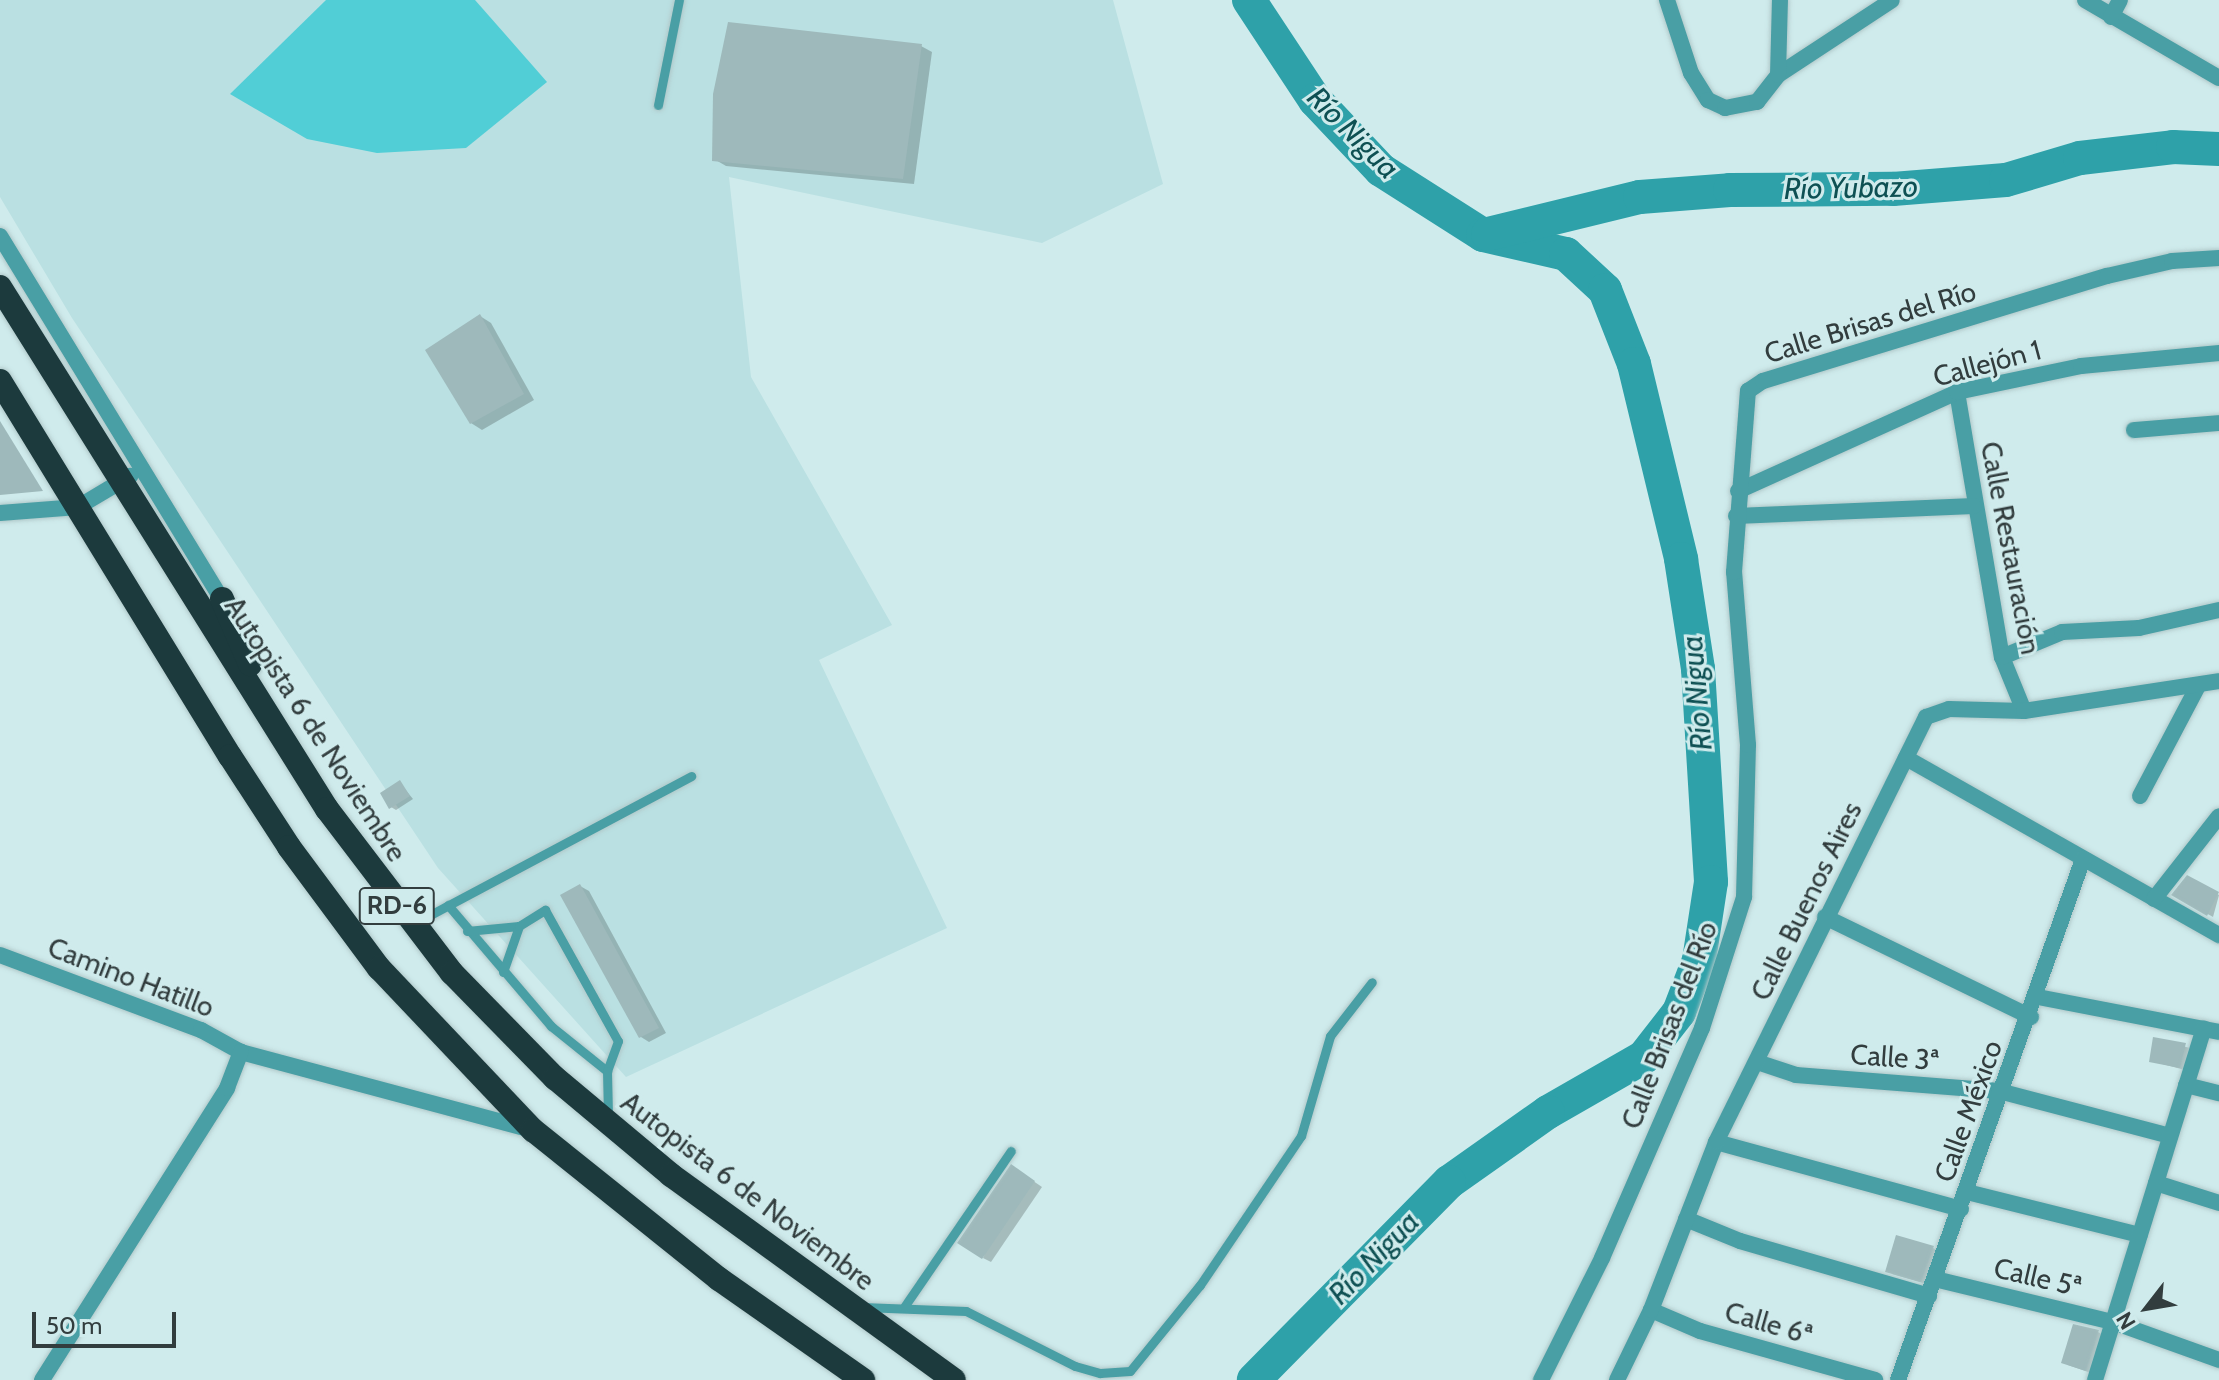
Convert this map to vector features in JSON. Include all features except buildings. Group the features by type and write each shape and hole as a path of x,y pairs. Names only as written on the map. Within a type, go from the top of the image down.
{"highway":[{"name":"Autopista 6 de Noviembre","path":"0,287 132,475 327,809 412,925 514,1039 608,1122 850,1308 954,1380"},
{"name":"RD-6","path":"0,381 289,847 379,968 533,1130 719,1279 863,1380"},
{"path":"222,599 278,729"}],"street":[{"path":"1667,0 1691,73 1708,100 1725,108 1757,102 1778,75 1892,0"},
{"path":"1778,75 1780,0"},
{"path":"2085,0 2219,78"},
{"path":"2111,17 2120,0"},
{"path":"0,236 132,475 222,599"},
{"name":"Calle Brisas del Río","path":"1541,1380 1602,1258 1702,1028 1744,897 1748,745 1734,572 1743,407 1748,391 1763,381 2107,276 2172,261 2219,258"},
{"name":"Callejón 1","path":"1738,491 1957,392 2081,366 2219,353"},
{"name":"Calle Restauración","path":"1957,392 2002,657 2024,711"},
{"path":"2134,430 2219,423"},
{"path":"0,513 78,507 132,475"},
{"path":"1736,516 1974,506"},
{"path":"2002,657 2062,632 2139,628 2219,610"},
{"name":"Calle Buenos Aires","path":"1617,1380 1651,1310 1716,1142 1926,717 1949,709 2024,711 2219,681"},
{"path":"2140,796 2198,686"},
{"path":"1906,758 2219,935"},
{"path":"2154,899 2219,816"},
{"name":"Calle México","path":"1903,1379 1999,1091 2031,1017 2083,859"},
{"path":"1825,917 2031,1017"},
{"name":"Camino Hatillo","path":"0,955 201,1030 241,1052 533,1130"},
{"path":"2038,997 2211,1030 2186,1085 2113,1322 2100,1378"},
{"path":"42,1380 212,1112 241,1052"},
{"name":"Calle 3ª","path":"1757,1062 1796,1075 1999,1091 2170,1136"},
{"path":"2186,1085 2219,1093"},
{"path":"1716,1142 1961,1209"},
{"path":"2156,1183 2219,1203"},
{"path":"1967,1192 2140,1235"},
{"path":"1686,1219 1740,1241 1929,1296"},
{"name":"Calle 5ª","path":"1935,1279 2113,1322 2219,1360"},
{"name":"Calle 6ª","path":"1651,1310 1700,1331 1875,1380"}],"lane":[{"path":"658,105 679,0"},
{"path":"412,925 691,776"},
{"path":"448,905 551,1026 607,1071"},
{"path":"467,931 519,926 545,910 618,1041 607,1071 608,1122"},
{"path":"503,972 519,926"},
{"path":"850,1308 966,1311 1075,1366 1100,1373 1130,1371 1200,1285 1301,1136 1330,1036 1372,982"},
{"path":"904,1307 1011,1151"}],"shaded area":[{"path":"0,0 1113,0 1163,184 1042,243 729,177 751,377 892,625 819,660 947,928 626,1077 438,868 72,318 0,197"},
{"path":"326,0 475,0 547,82 466,148 377,153 307,139 230,94"}],"waterway":[{"name":"Río Nigua","path":"1249,0 1315,100 1381,170 1483,235 1566,254 1605,290 1634,364 1681,559 1698,669 1711,882 1699,960 1679,1012 1644,1057 1548,1112 1449,1182 1254,1380"},
{"name":"Río Yubazo","path":"1488,234 1640,197 1730,190 1893,189 2006,180 2080,158 2173,147 2219,149"}]}
